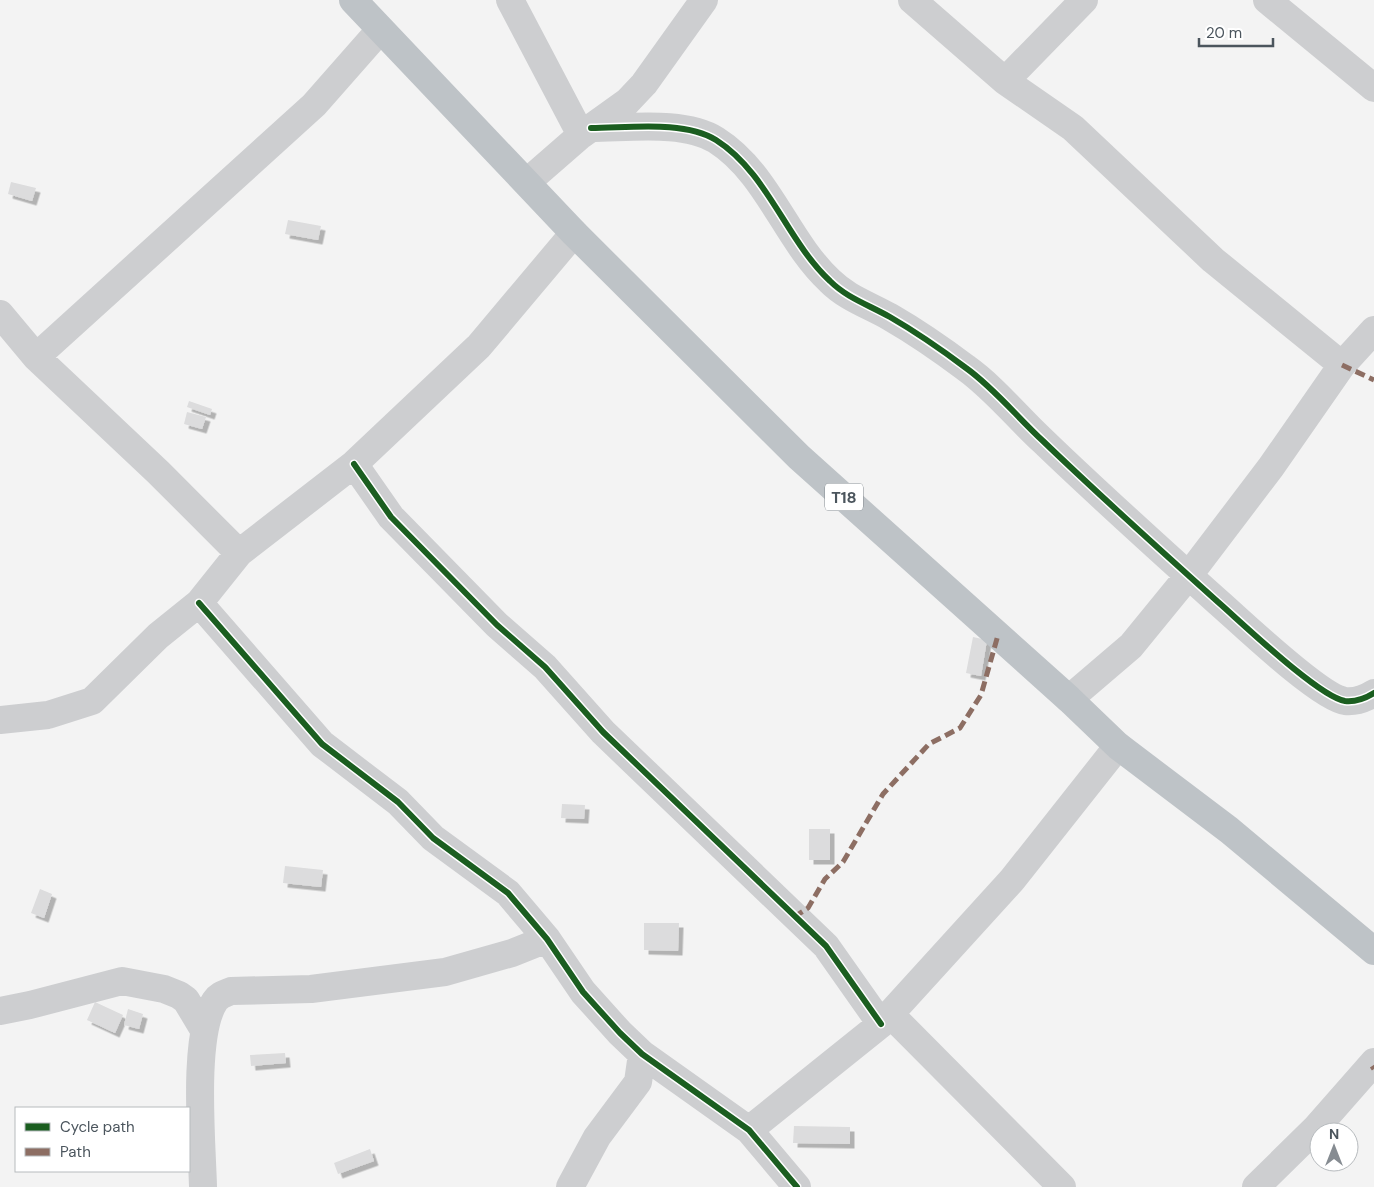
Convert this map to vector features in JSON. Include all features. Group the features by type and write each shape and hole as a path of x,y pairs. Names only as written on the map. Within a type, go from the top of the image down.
{"highway":[{"name":"T18","path":"353,0 574,233 799,457 1070,699 1118,746 1229,830 1374,951"}],"street":[{"path":"510,0 586,132"},
{"path":"527,182 586,132 627,102 644,84 704,0"},
{"path":"912,0 1004,81 1073,128 1213,260 1342,365"},
{"path":"1004,81 1084,0"},
{"path":"1267,0 1374,88"},
{"path":"36,357 314,105 380,30"},
{"path":"586,132 657,126 693,131 715,140 742,163 775,204 808,257 845,294 890,317 968,369 1269,647 1335,698 1354,700 1367,698 1374,693"},
{"path":"0,720 48,715 92,701 158,636 199,603 239,553 354,464 479,346 574,233"},
{"path":"0,314 36,357 136,451 239,553"},
{"path":"1070,699 1131,646 1189,575 1271,466 1342,365 1374,330"},
{"path":"354,464 392,517 497,625 545,667 603,732 826,946 886,1019 1062,1187"},
{"path":"199,603 322,744 398,802 433,838 508,893 547,939 583,992 642,1054 748,1130 797,1187"},
{"path":"748,1130 886,1019 1012,880 1118,746"},
{"path":"203,1187 201,1077 204,1030 214,1003 220,996 231,992 311,989 445,972 512,953 547,939"},
{"path":"0,1011 122,981 164,989 179,995 186,1000 204,1030"},
{"path":"570,1187 597,1136 638,1082 642,1054"},
{"path":"1256,1187 1316,1128 1374,1062"}],"building":[{"path":"11,182 36,188 32,201 8,194"},
{"path":"288,220 321,226 318,240 285,234"},
{"path":"189,401 212,409 210,415 187,407"},
{"path":"187,412 206,417 202,429 184,424"},
{"path":"973,637 987,640 981,676 966,673"},
{"path":"562,804 585,805 584,819 561,818"},
{"path":"809,829 830,829 830,860 809,860"},
{"path":"285,866 323,870 321,887 283,883"},
{"path":"40,889 52,894 44,918 31,913"},
{"path":"644,923 679,923 678,951 644,950"},
{"path":"95,1002 123,1015 115,1033 87,1020"},
{"path":"128,1009 143,1014 139,1029 124,1025"},
{"path":"285,1053 286,1063 251,1066 250,1055"},
{"path":"794,1126 850,1127 850,1144 793,1143"},
{"path":"370,1149 374,1161 338,1174 334,1163"}],"marked path":[{"path":"1342,365 1374,380"},
{"path":"794,917 808,908 825,879 843,862 883,794 929,744 960,728 981,695 998,635"}],"cycle path":[{"path":"591,128 672,127 703,134 716,140 750,170 815,265 837,287 851,297 909,329 976,376 1108,502 1261,641 1317,687 1345,701 1353,701 1374,693"},
{"path":"354,464 391,517 497,625 545,667 603,732 826,946 881,1024"},
{"path":"199,603 322,744 398,802 433,838 508,893 547,939 583,992 620,1033 642,1054 749,1130 797,1187"}]}
